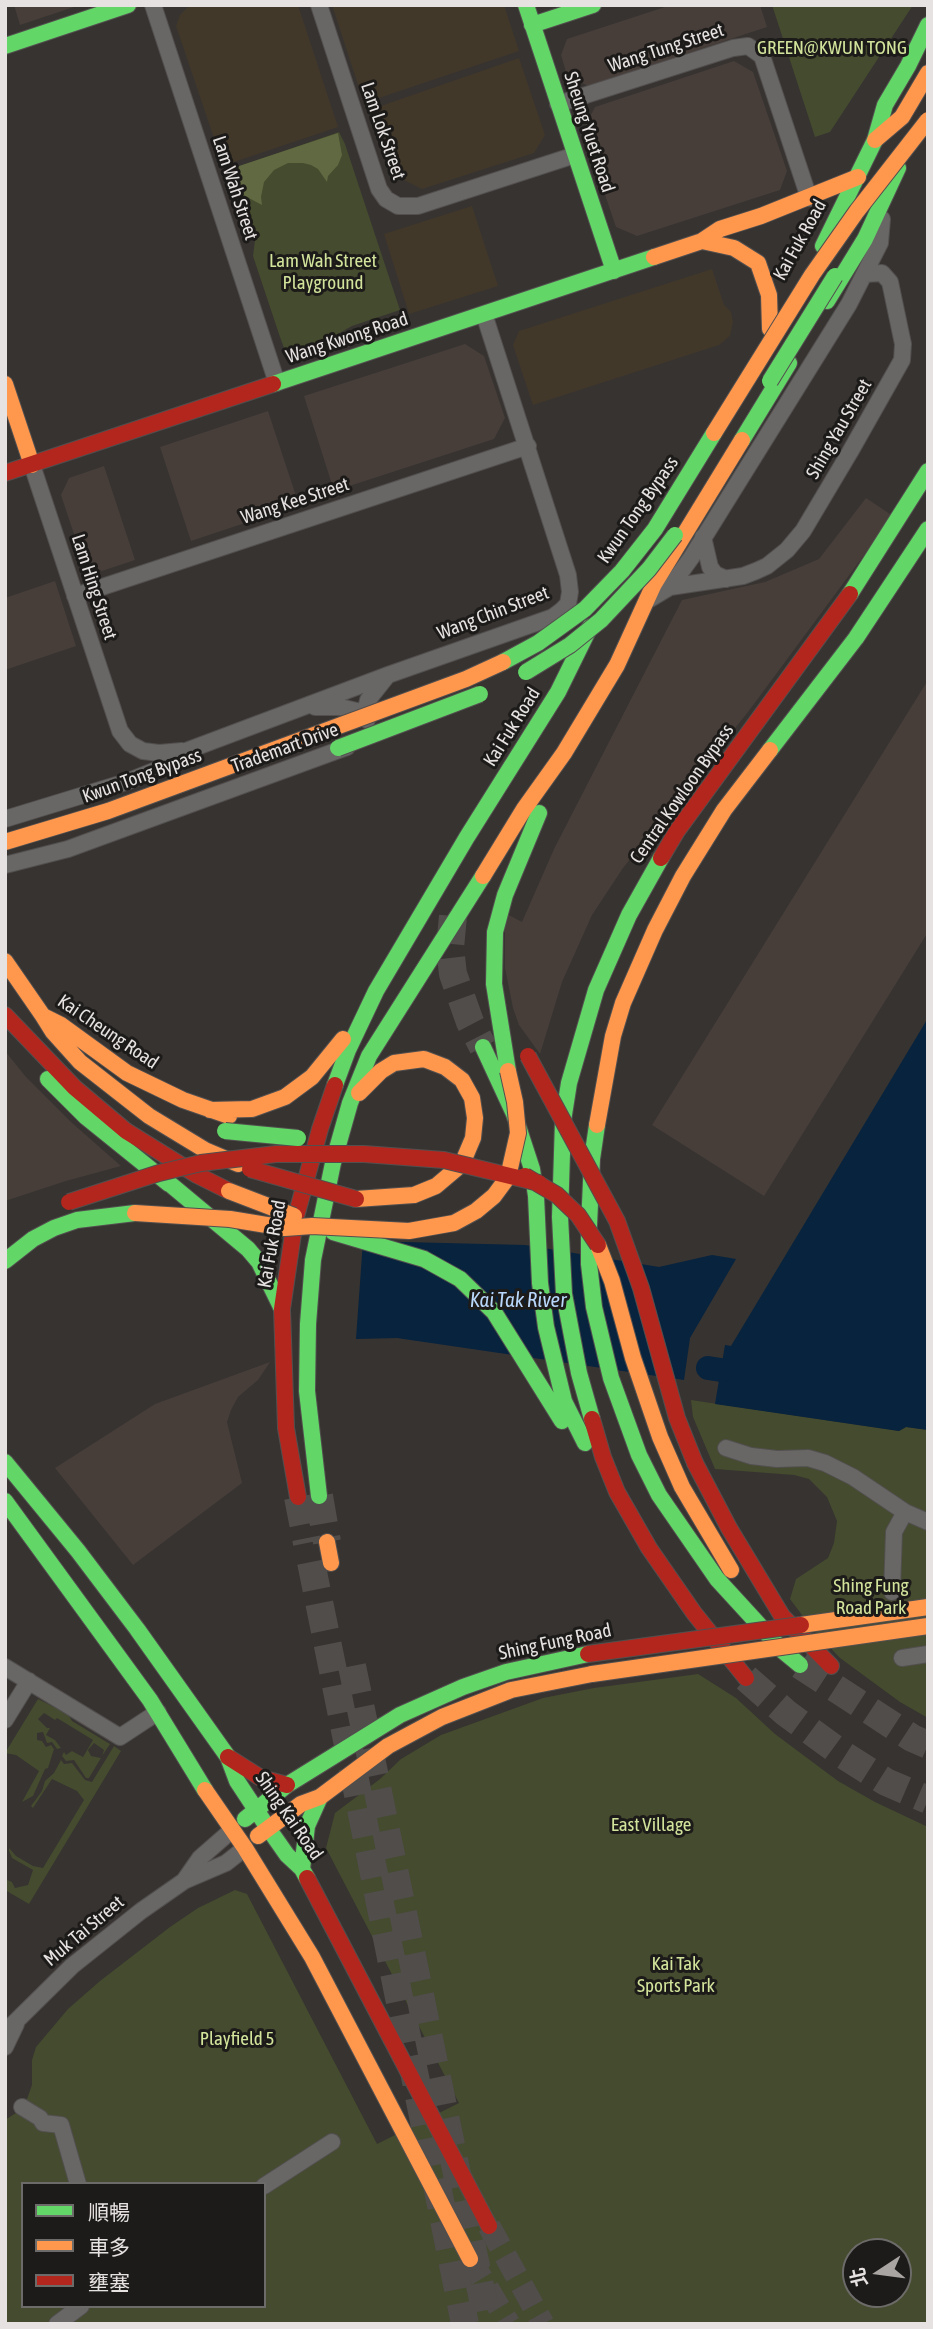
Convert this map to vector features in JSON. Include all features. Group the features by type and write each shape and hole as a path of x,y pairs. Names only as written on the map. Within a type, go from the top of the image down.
{"main road":[{"path":"5,46 128,5"},
{"name":"Sheung Yuet Road","path":"526,5 614,271"},
{"path":"532,25 593,5"},
{"name":"Kai Fuk Road","path":"298,1497 286,1428 282,1309 295,1220 320,1129 348,1050 376,991 467,836 558,692 597,614 660,506 821,251 875,141 885,105 928,24"},
{"path":"875,141 902,117 928,74"},
{"path":"319,1496 307,1391 308,1314 313,1260 324,1199 350,1103 378,1040 524,809 564,753 617,665 643,604 718,475 865,239 928,114"},
{"name":"Kwun Tong Bypass","path":"5,842 108,811 466,679 517,656 585,609 622,571 655,529 812,275 857,211 928,120"},
{"path":"513,678 547,660 586,633 613,609 649,569 683,522 826,289 862,235 912,170"},
{"name":"Wang Kwong Road","path":"5,473 702,242 720,229 809,198 858,177"},
{"path":"761,216 755,236 758,263 769,295 770,329"},
{"path":"702,242 734,248 758,263"},
{"name":"Lam Hing Street","path":"5,384 32,465"},
{"name":"Central Kowloon Bypass","path":"746,1678 672,1583 617,1492 603,1457 571,1338 564,1294 560,1253 563,1121 569,1083 596,990 629,915 677,831 837,614 928,471"},
{"path":"437,1143 479,1152 536,1176 578,1214 598,1245 612,1281 645,1400 669,1460 726,1563 787,1651 800,1665 783,1651 717,1579 693,1548 659,1495 639,1455 601,1341 594,1307 589,1264 589,1192 601,1099 613,1036 623,1003 655,929 683,876 724,810 856,638 928,529"},
{"path":"547,740 570,698 597,614"},
{"name":"Kwun Tong Bypass","path":"5,863 96,836 429,715 490,690"},
{"path":"5,1261 33,1238 78,1220 135,1213 230,1219 285,1228 312,1226 410,1231 453,1223 476,1212 494,1196 509,1177 518,1133 494,985 495,932 513,875 564,753"},
{"path":"468,877 519,788"},
{"name":"Kai Cheung Road","path":"5,961 43,1016 61,1025 127,1073 174,1096 259,1127 272,1136 284,1156 278,1188 273,1195 257,1205 224,1209 170,1184"},
{"path":"494,985 527,1056 617,1221 641,1288 677,1418 695,1463 729,1528 782,1616 831,1666"},
{"path":"210,1110 264,1106 304,1085 332,1055 376,991"},
{"path":"5,1015 75,1088 127,1131 197,1175 229,1191 289,1213 312,1226 424,1259 460,1279 494,1311 547,1400 590,1461 617,1492"},
{"path":"43,1016 53,1032 80,1062 149,1116 205,1150 250,1169 356,1199 425,1193 462,1164 467,1155 473,1138 475,1108 468,1089 455,1073 435,1062 413,1059 386,1067 350,1103"},
{"path":"5,1026 35,1065 86,1117 248,1250 259,1262 282,1309"},
{"path":"482,1047 514,1114 536,1176 540,1283 546,1327 564,1401 588,1448 617,1492"},
{"path":"109,1084 193,1121 225,1131 268,1137 396,1140"},
{"path":"63,1204 159,1172 201,1163 276,1154 427,1158 536,1176"},
{"name":"Shing Kai Road","path":"5,1462 129,1618 228,1757 237,1781 287,1856 302,1869 489,2226"},
{"path":"5,1501 158,1712 312,1957 470,2259"},
{"path":"327,1542 331,1563"},
{"name":"Shing Fung Road","path":"232,1830 287,1785 400,1714 506,1672 588,1654 928,1607"},
{"name":"Shing Fung Road","path":"245,1848 301,1804 320,1797 388,1746 442,1717 511,1690 592,1674 928,1626"},
{"path":"228,1757 261,1778 287,1785"},
{"path":"302,1869 307,1826 320,1797"}],"street":[{"name":"Lam Wah Street","path":"153,5 277,383"},
{"name":"Lam Lok Street","path":"319,5 379,189 386,199 398,206 418,206 575,155"},
{"name":"Wang Tung Street","path":"558,104 733,48 748,46 762,56 809,198"},
{"path":"643,604 670,587 849,304 880,243 883,200"},
{"name":"Shing Yau Street","path":"670,587 743,576 767,566 787,550 803,531 902,360 903,344 890,282 882,273 865,274"},
{"name":"Wang Chin Street","path":"186,751 407,668 534,624 561,611 568,604 570,592 566,566 484,314"},
{"name":"Wang Kee Street","path":"75,596 528,446"},
{"name":"Lam Hing Street","path":"32,465 118,726 125,738 136,748 151,753 186,751"},
{"path":"704,537 710,567 715,574 726,579"},
{"path":"407,668 416,696 427,699 495,674 513,661 534,624"},
{"path":"365,713 368,700 388,675"},
{"path":"306,707 313,709 322,718 326,754"},
{"name":"Trademart Drive","path":"5,863 68,849 373,739 365,713 340,708 306,707"},
{"path":"5,819 156,770 186,751"},
{"path":"43,808 33,818 34,828 68,849"},
{"path":"726,1448 751,1456 808,1458 825,1463 853,1477 905,1512 928,1522"},
{"path":"892,1592 894,1532 905,1512"},
{"path":"902,1658 928,1654"},
{"path":"5,1667 120,1737 158,1712"},
{"path":"5,1720 29,1681"},
{"name":"Muk Tai Street","path":"184,1881 200,1858 232,1830"},
{"name":"Muk Tai Street","path":"5,2048 11,2027 72,1966 184,1881 226,1863 245,1848"},
{"path":"22,2107 40,2118 43,2123 61,2125 77,2182"},
{"path":"266,2185 332,2142"},
{"path":"57,2324 78,2308"}],"shaded area":[{"path":"14,5 80,5 20,25"},
{"path":"190,5 298,5 338,127 225,165 176,26 180,15"},
{"path":"332,5 504,5 519,51 364,103"},
{"path":"671,5 760,5 767,27 588,86 567,75 561,55 567,39"},
{"path":"519,58 545,135 534,153 422,189 398,177 375,108"},
{"path":"734,61 753,72 787,171 780,190 637,236 616,227 583,130 595,107"},
{"path":"472,206 498,286 409,314 384,234"},
{"path":"712,269 724,305 731,312 733,322 730,336 719,345 533,405 513,345 519,331"},
{"path":"465,344 484,356 505,418 494,439 334,491 304,396"},
{"path":"268,411 299,505 191,541 160,447"},
{"path":"104,466 135,560 102,571 83,561 61,495 69,478"},
{"path":"866,498 893,516 748,712 623,868 592,915 562,982 540,1054 519,1025 513,1008 505,968 505,913 522,922 554,849 682,600 765,582 819,559"},
{"path":"55,581 76,646 5,670 5,598"},
{"path":"928,680 928,932 764,1196 652,1125"},
{"path":"5,1051 26,1077 71,1122 121,1166 5,1201"},
{"path":"270,1362 258,1380 238,1397 227,1422 242,1483 133,1565 55,1468 155,1404"}],"green space":[{"name":"GREEN@KWUN TONG","path":"772,5 913,5 830,132 815,137"},
{"name":"Lam Wah Street Playground","path":"339,132 400,310 352,326 320,344 292,351 284,348 253,256 255,240 243,201 230,188 226,171"},
{"path":"338,133 342,155 327,182 318,169 311,165 288,163 274,170 264,182 262,205 245,196 235,182 230,169"},
{"name":"Shing Fung Road Park","path":"691,1400 899,1431 906,1427 928,1430 928,1718 900,1702 840,1658 814,1631 790,1599 796,1579 828,1558 834,1543 837,1521 827,1497 809,1479 794,1475 715,1469 693,1417"},
{"name":"Kai Tak Sports Park","path":"698,1674 736,1698 775,1734 838,1781 928,1827 928,2324 5,2324 5,2120 19,2111 27,2099 32,2085 32,2060 36,2047 68,2009 100,1981 198,1908 235,1890 247,1894 377,2144 459,2103 326,1848 335,1813 380,1779 401,1759 441,1735 543,1698"},
{"path":"38,1699 68,1714 72,1721 110,1744 102,1756 104,1750 94,1743 88,1750 91,1756 101,1758 89,1778 86,1778 74,1760 66,1761 62,1756 64,1752 66,1755 72,1751 83,1757 93,1740 44,1713 38,1719 50,1728 46,1735 55,1740 61,1748 57,1749 52,1742 47,1743 43,1732 37,1733 37,1740 42,1741 46,1747 51,1745 54,1749 48,1768 45,1769 33,1796 22,1802 39,1771 16,1755 5,1753"},
{"path":"114,1746 121,1751 29,1904 5,1890 5,1879 12,1882 15,1888 28,1885 33,1870 12,1858 9,1848 16,1856 33,1866 43,1868 84,1800 77,1791 52,1779 33,1808 31,1806 42,1791 45,1781 54,1773 61,1760 64,1764 72,1763 85,1780 92,1782"}],"water":[{"path":"928,1018 928,1430 906,1427 899,1431 715,1404 725,1345 731,1346"},
{"name":"Kai Tak River","path":"363,1241 525,1245 659,1267 712,1255 736,1259 690,1338 684,1380 397,1338 356,1339"}],"waterway":[{"name":"Kai Tak River","path":"708,1368 721,1370"}],"tunnel":[{"path":"453,916 450,948 453,974 470,1022 483,1047"},
{"path":"319,1496 327,1542"},
{"path":"298,1497 307,1543"},
{"path":"311,1562 465,2324"},
{"path":"800,1665 912,1738 928,1745"},
{"path":"352,1666 488,2324"},
{"path":"746,1678 786,1713 842,1754 886,1782 928,1800"},
{"path":"489,2226 543,2324"},
{"path":"470,2259 509,2324"}],"traffic: fast":[{"path":"5,46 128,5"},
{"path":"526,5 614,271"},
{"path":"532,25 593,5"},
{"path":"823,246 875,140 885,105 928,25"},
{"path":"827,301 865,239 898,168"},
{"path":"273,384 654,257"},
{"path":"770,381 835,276"},
{"path":"742,440 789,363"},
{"path":"503,662 538,643 585,609 622,571 655,529 714,433"},
{"path":"850,594 928,471"},
{"path":"770,750 856,638 928,529"},
{"path":"526,672 570,645 601,620 649,569 675,535"},
{"path":"335,1085 376,991 467,837 558,692 590,627"},
{"path":"338,748 480,694"},
{"path":"508,1071 494,984 495,932 505,895 539,813"},
{"path":"592,1419 579,1373 564,1294 560,1217 563,1121 569,1083 596,990 629,915 661,858"},
{"path":"319,1496 307,1391 308,1324 313,1260 333,1163 350,1103 369,1056 483,876"},
{"path":"483,1047 514,1114 532,1169 546,1327 564,1401 585,1443"},
{"path":"48,1079 86,1117 169,1184"},
{"path":"597,1125 592,1159 589,1226 589,1264 594,1307 611,1378 639,1455 659,1495 717,1579 783,1651 800,1665"},
{"path":"225,1131 298,1138"},
{"path":"170,1184 248,1249 259,1262 282,1309"},
{"path":"5,1261 33,1239 54,1228 77,1220 135,1213"},
{"path":"333,1232 424,1259 460,1279 494,1312 562,1421"},
{"path":"5,1462 137,1629 228,1757 237,1781 268,1828 307,1878"},
{"path":"5,1501 150,1700 205,1790"},
{"path":"245,1819 287,1785 400,1715 463,1687 506,1672 588,1654"},
{"path":"302,1869 307,1826 320,1797"}],"traffic: slow":[{"path":"875,140 902,117 928,73"},
{"path":"714,433 812,275 857,211 928,120"},
{"path":"654,257 702,241 720,229 761,216 858,177"},
{"path":"702,241 734,248 758,263 769,295 770,329"},
{"path":"5,384 32,465"},
{"path":"483,876 524,809 564,753 617,665 654,584 742,440"},
{"path":"5,842 108,811 466,679 503,662"},
{"path":"597,1125 613,1036 623,1003 655,930 683,876 724,810 770,750"},
{"path":"5,961 43,1016 61,1025 127,1073 183,1100 229,1116"},
{"path":"43,1016 53,1032 80,1062 149,1116 205,1150 238,1164"},
{"path":"210,1110 252,1109 285,1097 312,1077 343,1039"},
{"path":"356,1199 414,1195 436,1186 462,1164 473,1138 475,1118 472,1098 462,1080 445,1067 424,1059 394,1063 381,1071 359,1093"},
{"path":"135,1213 230,1219 285,1228 312,1226 409,1231 454,1223 476,1211 494,1196 508,1177 518,1133 508,1071"},
{"path":"229,1191 294,1216"},
{"path":"598,1245 612,1281 633,1358 660,1437 682,1487 731,1570"},
{"path":"327,1542 331,1563"},
{"path":"801,1625 928,1607"},
{"path":"592,1674 928,1626"},
{"path":"258,1836 301,1804 320,1797 388,1746 442,1717 511,1690 592,1674"},
{"path":"205,1790 245,1848 312,1957 470,2259"}],"traffic: jam":[{"path":"5,473 273,384"},
{"path":"661,858 677,831 850,594"},
{"path":"5,1015 75,1088 126,1131 197,1175 229,1191"},
{"path":"528,1056 617,1221 641,1288 677,1418 695,1463"},
{"path":"298,1497 286,1428 282,1309 295,1220 335,1085"},
{"path":"69,1202 159,1173 201,1163 276,1154 364,1154 444,1160 539,1183"},
{"path":"250,1169 356,1199"},
{"path":"525,1176 557,1195 578,1215 598,1245"},
{"path":"592,1419 617,1492 649,1548 694,1613 746,1678"},
{"path":"695,1463 729,1528 782,1616 831,1666"},
{"path":"588,1654 801,1625"},
{"path":"228,1757 261,1778 287,1785"},
{"path":"307,1878 489,2226"}],"park label":[{"name":"East Village","path":"651,1825"},
{"name":"Playfield 5","path":"237,2039"}]}
